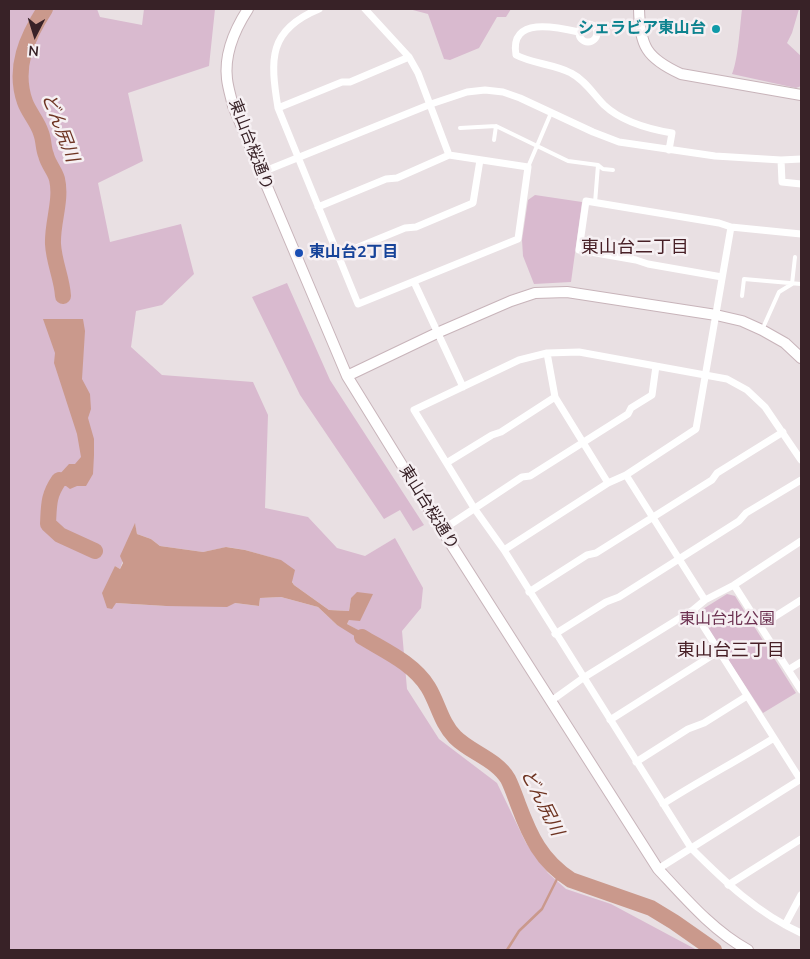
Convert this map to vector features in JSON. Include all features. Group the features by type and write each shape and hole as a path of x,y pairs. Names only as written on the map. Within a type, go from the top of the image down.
{"street":[{"name":"東山台桜通り","path":"248,9 237,26 229,49 226,78 233,106 347,376 442,530 658,869 691,905 734,942 748,950"},
{"path":"318,207 386,179 397,178 449,155 528,167 518,239 358,304 298,159 278,108 272,76 273,58 278,41 288,28 303,16 319,9"},
{"path":"365,9 409,57 431,104 449,155"},
{"path":"639,9 640,32 648,53 663,66 681,74 801,95"},
{"path":"579,32 536,27 522,31 516,39 514,46 516,55 525,60 572,73 588,86 606,106 628,120 648,129 672,133 669,150"},
{"path":"278,108 342,82 350,82 409,57"},
{"path":"260,173 431,104 468,92 484,90 511,95 619,142 716,156 781,160 801,159"},
{"path":"338,255 406,228 416,227 473,203 480,160"},
{"path":"781,160 782,182 801,184"},
{"path":"722,277 579,250 586,201 718,223 731,227 801,234"},
{"path":"504,550 608,484 626,475 696,429 731,227"},
{"path":"414,282 463,387"},
{"path":"347,376 437,333 511,301 535,294 566,292 716,315 742,321 785,343 801,358"},
{"path":"801,460 766,407 747,390 728,379 579,352 547,353 519,360 414,410 448,462 474,508 504,550 690,848 752,904 801,933"},
{"path":"547,353 554,398 608,484"},
{"path":"442,530 522,477 530,476 628,414 631,408 652,395 656,366"},
{"path":"448,462 492,435 501,432 554,398"},
{"path":"529,592 587,555 596,553 652,518 712,480 717,473 783,432"},
{"path":"626,475 705,600"},
{"path":"555,634 606,602 619,597 739,522 746,513 801,480"},
{"path":"551,701 583,678 801,541"},
{"path":"734,584 801,690"},
{"path":"760,626 801,600"},
{"path":"658,869 801,779 693,610"},
{"path":"610,720 719,651"},
{"path":"788,670 801,662"},
{"path":"636,762 688,729 704,722 748,696"},
{"path":"663,804 713,772 730,765 774,738"},
{"path":"728,884 801,839"},
{"path":"785,925 801,895"}],"lane":[{"path":"528,167 551,113"},
{"path":"494,140 496,126"},
{"path":"460,128 496,126 537,144 568,161 598,165 603,169 613,170"},
{"path":"594,202 598,165"},
{"path":"762,330 780,292 792,284 795,257"},
{"path":"742,296 744,279 801,284"}],"green space":[{"path":"9,9 97,9 100,17 142,25 144,9 215,9 209,66 128,93 143,161 98,183 110,242 181,224 194,274 162,305 136,311 131,347 162,375 253,382 268,415 265,508 308,517 337,548 365,556 395,538 423,588 421,608 402,631 407,689 439,739 497,783 526,843 548,873 566,889 611,904 697,950 9,950","holes":["135,524 137,534 151,539 160,546 203,552 227,547 280,560 294,585 329,610 349,611 351,598 349,620 347,624 363,633 337,625 318,607 281,597 260,598 259,606 235,603 166,606 116,603 115,566 120,569"]},
{"path":"409,9 511,9 506,17 497,17 479,48 450,60 444,59 428,14"},
{"path":"742,9 799,9 787,43 801,56 801,86 796,88 732,74 737,52"},
{"path":"535,195 582,202 571,282 534,284 523,256 522,240 528,200"},
{"path":"287,283 330,380 424,525 413,531 400,510 384,519 300,395 252,297"},
{"name":"東山台北公園","path":"727,594 735,596 796,693 763,713 701,618 703,609"}],"shaded area":[{"path":"43,319 83,319 85,331 82,379 90,394 91,409 88,418 94,439 93,474 86,486 77,486 70,489 62,486 58,476 69,464 75,464 81,457 77,434 54,363 55,353"},
{"path":"135,523 137,534 151,539 160,546 203,552 226,547 281,560 295,570 292,582 294,585 329,610 349,611 351,598 357,592 373,594 360,621 349,620 347,624 364,633 361,640 337,625 318,607 281,597 260,598 259,606 235,603 227,607 116,603 112,609 107,608 102,593 115,566 120,569 123,563 120,556"}],"waterway":[{"name":"どん尻川","path":"45,9 24,53 21,77 25,102 40,129 44,150 57,179 58,203 53,244 63,296"},
{"name":"どん尻川","path":"59,480 51,496 48,524 60,535 95,551"},
{"name":"どん尻川","path":"362,637 398,658 415,671 428,687 446,726 455,737 503,772 508,779 532,837 552,865 571,880 651,908 714,950"},
{"path":"507,950 519,931 542,909 560,873"}],"place":[{"name":"シェラビア東山台","path":"716,29"},
{"name":"東山台2丁目","path":"299,253"}],"district":[{"name":"東山台二丁目","path":"635,249"},
{"name":"東山台三丁目","path":"731,652"}]}
